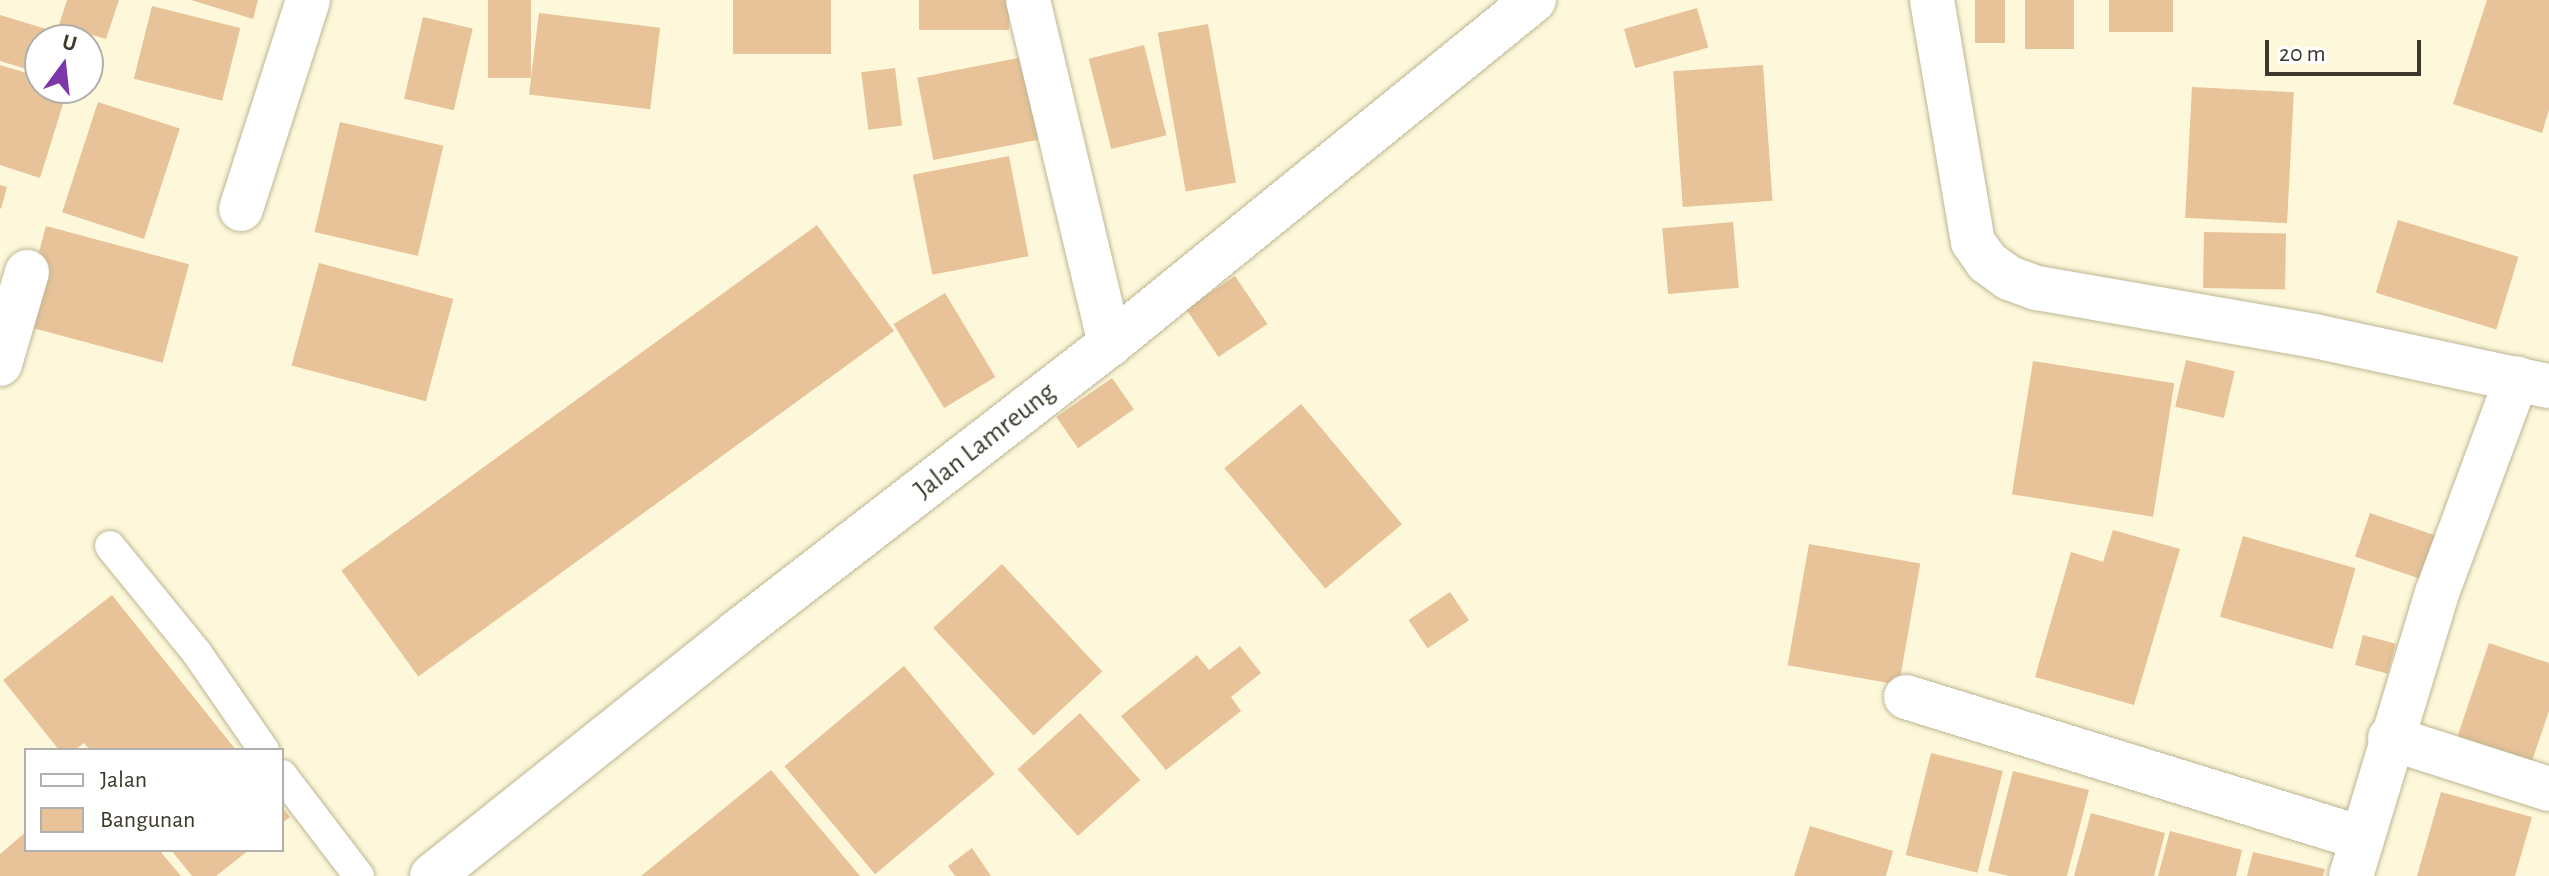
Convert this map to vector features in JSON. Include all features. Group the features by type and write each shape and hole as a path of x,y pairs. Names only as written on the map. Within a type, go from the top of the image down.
{"street":[{"path":"241,209 308,0"},
{"path":"1028,0 1110,344"},
{"name":"Jalan Lamreung","path":"432,876 749,623 1110,344 1534,0"},
{"path":"1906,697 2356,857 2390,738 2437,593 2533,382 2315,336 2037,288 2009,278 1987,262 1973,242 1932,0"},
{"path":"0,364 27,272"},
{"path":"2390,738 2549,789"}],"lane":[{"path":"110,546 152,594 263,748"},
{"path":"284,778 359,876"}],"building":[{"path":"67,0 119,0 106,39 104,24 59,24"},
{"path":"191,0 258,0 253,19"},
{"path":"488,0 531,0 531,78 488,78"},
{"path":"733,0 831,0 831,54 733,54"},
{"path":"919,0 1009,0 1009,30 919,30"},
{"path":"1975,0 2005,0 2005,43 1975,43"},
{"path":"2025,0 2074,0 2074,49 2025,49"},
{"path":"2109,0 2173,0 2173,32 2109,32"},
{"path":"2487,0 2549,0 2549,110 2542,133 2453,104"},
{"path":"152,6 240,28 222,101 134,79"},
{"path":"1697,8 1708,47 1635,68 1624,29"},
{"path":"539,13 660,28 650,109 529,94"},
{"path":"0,15 30,24 24,24 24,68 0,61"},
{"path":"423,17 473,28 454,110 404,99"},
{"path":"1208,24 1236,183 1186,191 1158,33"},
{"path":"1144,45 1166,135 1111,149 1089,59"},
{"path":"1039,54 1055,136 933,160 917,78"},
{"path":"0,65 24,72 24,104 63,104 40,178 0,165"},
{"path":"1763,65 1772,201 1683,207 1673,71"},
{"path":"895,68 902,126 868,130 861,72"},
{"path":"2192,87 2294,92 2287,223 2185,218"},
{"path":"97,104 180,129 144,239 62,212"},
{"path":"340,122 443,146 418,256 315,232"},
{"path":"1009,156 1028,256 932,275 913,175"},
{"path":"0,185 7,187 1,209 0,208"},
{"path":"2398,220 2518,257 2496,330 2376,293"},
{"path":"1733,222 1739,288 1668,294 1662,228"},
{"path":"817,225 894,331 418,677 341,571"},
{"path":"46,226 189,264 163,363 20,325"},
{"path":"2204,232 2286,233 2285,289 2203,288"},
{"path":"319,263 453,299 426,401 292,365"},
{"path":"1235,276 1267,324 1219,357 1186,309"},
{"path":"945,293 995,377 944,408 894,324"},
{"path":"2186,360 2235,371 2224,418 2175,407"},
{"path":"2033,361 2174,383 2153,517 2012,494"},
{"path":"1112,378 1134,409 1078,448 1056,417"},
{"path":"1301,404 1402,524 1325,589 1224,468"},
{"path":"2370,513 2447,539 2432,583 2355,556"},
{"path":"2113,530 2180,549 2134,705 2035,677 2071,552 2103,562"},
{"path":"2243,536 2355,568 2332,649 2220,617"},
{"path":"1809,544 1920,564 1899,685 1788,665"},
{"path":"1002,564 1102,672 1034,736 933,628"},
{"path":"1450,592 1469,620 1428,648 1409,620"},
{"path":"112,595 234,748 88,748 84,743 78,748 57,748 3,680"},
{"path":"2363,635 2396,644 2388,674 2355,665"},
{"path":"2489,643 2549,663 2549,711 2531,764 2457,738"},
{"path":"1240,646 1261,673 1231,697 1241,711 1166,770 1121,716 1197,655 1209,670"},
{"path":"904,666 995,774 875,874 784,766"},
{"path":"1080,713 1140,780 1078,836 1018,769"},
{"path":"1931,753 2003,771 1977,873 1906,855"},
{"path":"771,770 860,876 641,876"},
{"path":"2013,771 2089,790 2067,876 2009,876 1988,871"},
{"path":"2441,792 2532,817 2515,876 2417,876"},
{"path":"2091,813 2165,833 2154,876 2074,876"},
{"path":"1810,826 1893,851 1886,876 1794,876"},
{"path":"2170,831 2242,850 2236,876 2158,876"},
{"path":"24,834 24,852 161,852 181,876 0,876 0,854"},
{"path":"972,848 991,876 955,876 948,866"},
{"path":"173,852 246,852 216,876 192,876"},
{"path":"2253,852 2325,869 2323,876 2247,876"}]}
